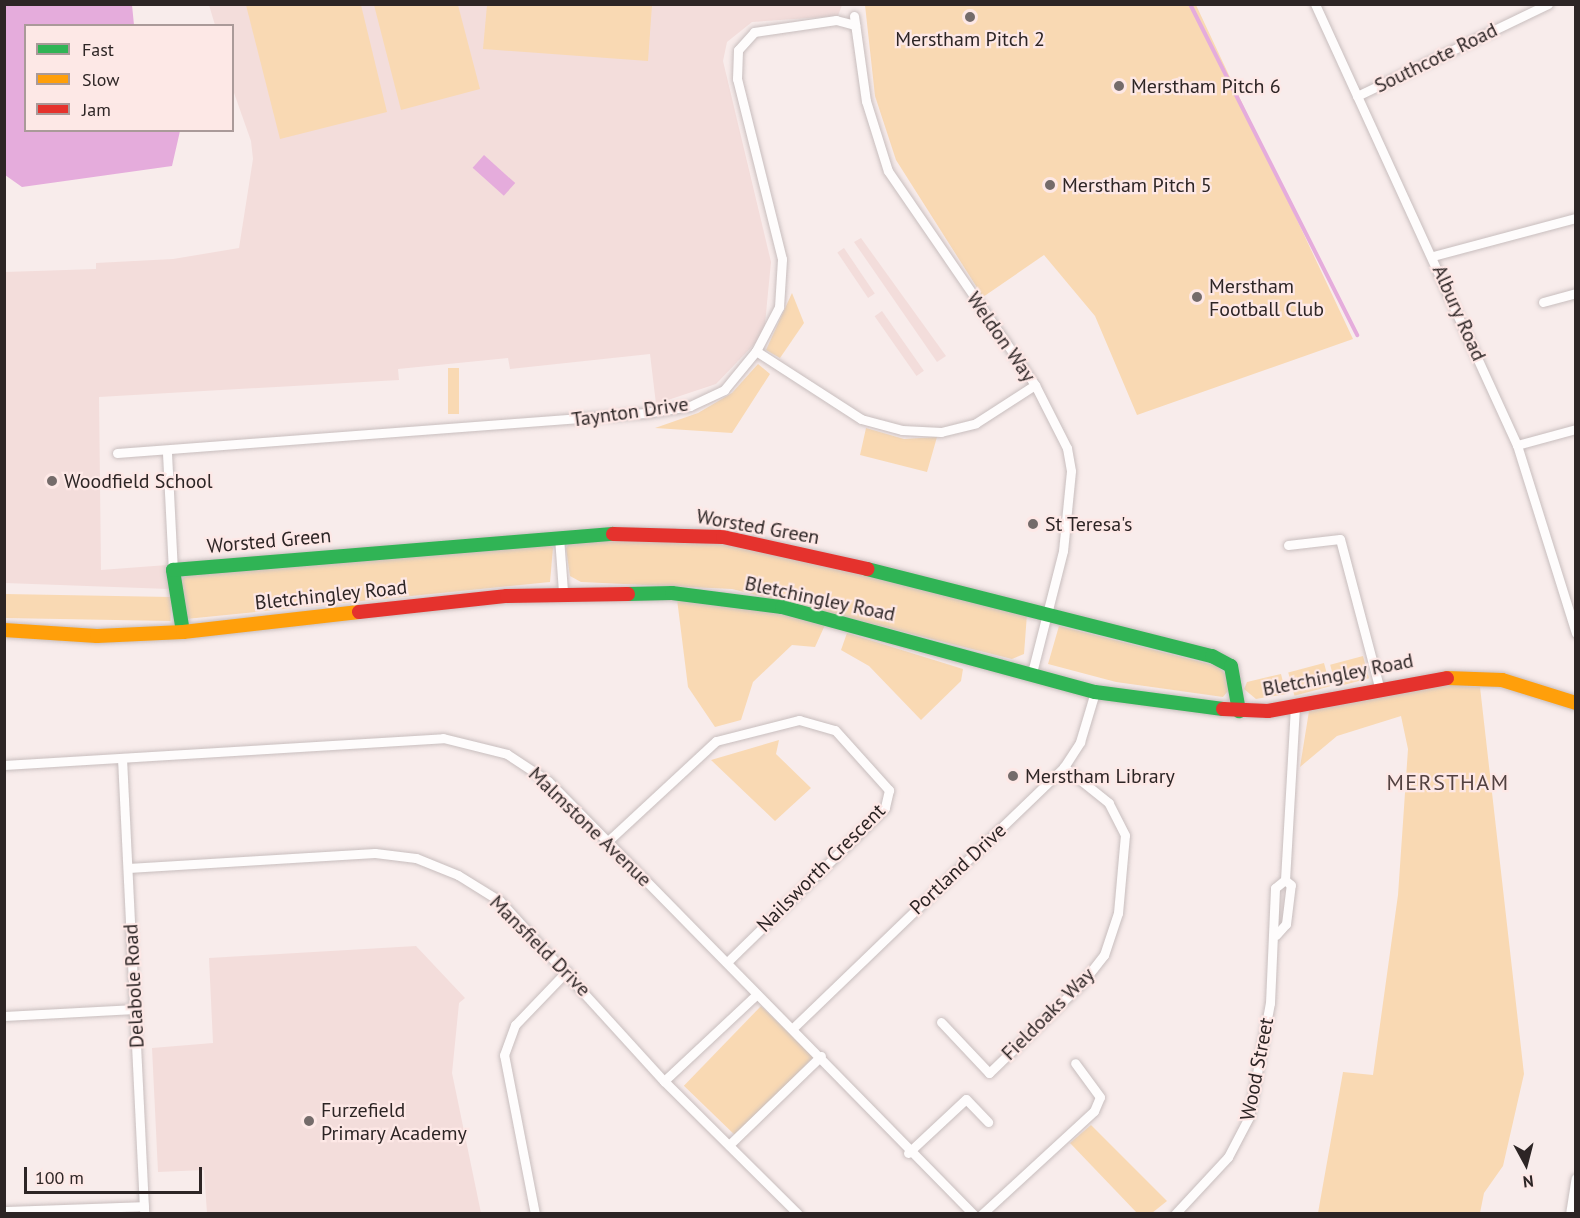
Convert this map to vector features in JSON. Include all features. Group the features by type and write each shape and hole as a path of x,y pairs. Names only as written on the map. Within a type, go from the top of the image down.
{"street":[{"name":"Albury Road","path":"1315,4 1433,256 1517,445 1575,633"},
{"name":"Southcote Road","path":"1357,96 1548,4"},
{"name":"Taynton Drive","path":"117,453 168,453 690,406 724,390 756,351 779,308 782,259 737,79 738,50 754,32 836,20 854,20"},
{"name":"Weldon Way","path":"854,20 866,101 888,171 1035,385 1067,448 1071,471 1063,551 1032,673"},
{"path":"1433,256 1575,218"},
{"path":"1543,302 1575,293"},
{"path":"756,351 861,419 902,430 941,432 976,423 1035,385"},
{"path":"1517,445 1575,429"},
{"path":"168,453 173,570 183,632"},
{"name":"Worsted Green","path":"173,570 559,537 648,532 723,537 947,586 1212,656 1231,666 1239,711"},
{"path":"559,537 563,592"},
{"path":"1288,545 1340,539 1379,687"},
{"name":"Bletchingley Road","path":"4,630 97,636 183,632 563,592 672,593 782,607 1032,673 1095,692 1239,711 1295,706 1429,677 1477,678 1575,701"},
{"name":"Portland Drive","path":"794,1028 1065,767 1080,742 1095,692"},
{"name":"Wood Street","path":"1175,1214 1228,1157 1247,1126 1276,935 1271,921 1275,888 1285,880 1295,706"},
{"name":"Nailsworth Crescent","path":"608,841 716,741 799,720 835,730 889,790 885,808 727,962"},
{"name":"Malmstone Avenue","path":"4,765 464,740 528,765 608,841 757,994 794,1028 908,1153 973,1214"},
{"name":"Delabole Road","path":"122,758 144,1210"},
{"name":"Fieldoaks Way","path":"940,1022 989,1073 1082,984 1104,955 1118,913 1125,835 1110,803 1065,767"},
{"name":"Mansfield Drive","path":"128,868 375,853 416,858 458,875 500,901 567,971 664,1081 798,1214"},
{"name":"Wood Street","path":"1276,935 1286,924 1291,885 1285,880"},
{"path":"535,1214 504,1055 521,1018 567,971"},
{"path":"664,1081 757,994"},
{"path":"4,1016 135,1009"},
{"path":"729,1145 821,1056"},
{"path":"982,1214 1094,1111 1100,1097 1075,1064"},
{"path":"908,1153 966,1099 988,1122"},
{"path":"1570,1214 1575,1178"},
{"path":"4,1211 144,1210"}],"shaded area":[{"path":"4,5 132,5 134,24 24,24 24,132 180,132 172,166 22,187 5,175"},
{"path":"209,5 842,5 838,16 752,22 727,42 723,61 771,262 764,334 716,384 656,404 650,354 510,369 508,358 398,369 399,380 99,397 101,570 167,565 169,589 5,583 5,272 96,269 96,263 173,259 239,248 253,159 251,141 234,93 234,24 215,24"},
{"path":"246,5 361,5 387,112 280,139"},
{"path":"374,5 458,5 480,89 401,110"},
{"path":"487,5 652,5 648,61 483,49"},
{"path":"865,5 1196,5 1353,339 1137,415 1095,316 1044,255 983,297 896,160 875,96"},
{"path":"484,155 515,183 504,196 473,168"},
{"path":"861,238 946,356 937,362 854,242"},
{"path":"844,248 875,294 868,298 837,252"},
{"path":"792,293 804,323 780,358 766,350"},
{"path":"882,311 924,371 916,376 875,316"},
{"path":"758,364 770,374 732,433 655,428 698,413 732,393"},
{"path":"448,368 459,368 459,414 448,414"},
{"path":"866,428 904,439 937,437 927,472 860,455"},
{"path":"647,536 763,547 1027,614 1024,654 1012,659 732,589 581,582 570,576 566,548 571,541"},
{"path":"546,543 553,548 550,582 186,619 181,580 187,575"},
{"path":"5,594 171,597 171,621 5,618"},
{"path":"677,599 786,614 825,625 815,647 792,645 753,682 741,720 715,727 688,687"},
{"path":"1059,626 1217,666 1228,676 1228,691 1223,697 1116,682 1048,664"},
{"path":"847,633 963,669 961,681 921,720 869,666 841,650"},
{"path":"1363,656 1369,678 1336,687 1330,665"},
{"path":"1324,663 1330,686 1294,696 1288,673"},
{"path":"1281,674 1286,694 1256,699 1244,689 1247,682"},
{"path":"1439,685 1480,687 1524,1074 1503,1166 1484,1193 1480,1213 1318,1213 1343,1072 1373,1075 1398,895 1408,749 1401,716 1337,736 1300,767 1309,711"},
{"path":"779,740 776,754 811,788 775,821 711,760"},
{"name":"Furzefield Primary Academy","path":"416,946 465,998 459,1003 452,1073 481,1213 207,1213 204,1170 158,1172 152,1048 213,1043 209,958"},
{"path":"761,1006 814,1057 736,1137 684,1086"},
{"path":"1091,1125 1167,1201 1152,1213 1137,1213 1070,1143"}],"waterway":[{"path":"1190,4 1357,335"}],"traffic: fast":[{"path":"183,632 173,570 613,534"},
{"path":"867,569 1212,656 1231,666 1239,711"},
{"path":"628,594 672,593 782,607 1095,692 1223,709"}],"traffic: slow":[{"path":"4,630 97,636 183,632 359,612"},
{"path":"1447,678 1502,680 1576,703"}],"traffic: jam":[{"path":"613,534 723,537 867,569"},
{"path":"359,612 507,596 628,594"},
{"path":"1223,709 1268,711 1447,678"}],"place":[{"name":"Merstham Pitch 2","path":"970,17"},
{"name":"Merstham Pitch 6","path":"1119,86"},
{"name":"Merstham Pitch 5","path":"1050,185"},
{"name":"Merstham Football Club","path":"1197,297"},
{"name":"Woodfield School","path":"52,481"},
{"name":"St Teresa's","path":"1033,524"},
{"name":"Merstham Library","path":"1013,776"},
{"name":"Furzefield Primary Academy","path":"309,1121"}],"district":[{"name":"MERSTHAM","path":"1448,783"}]}
